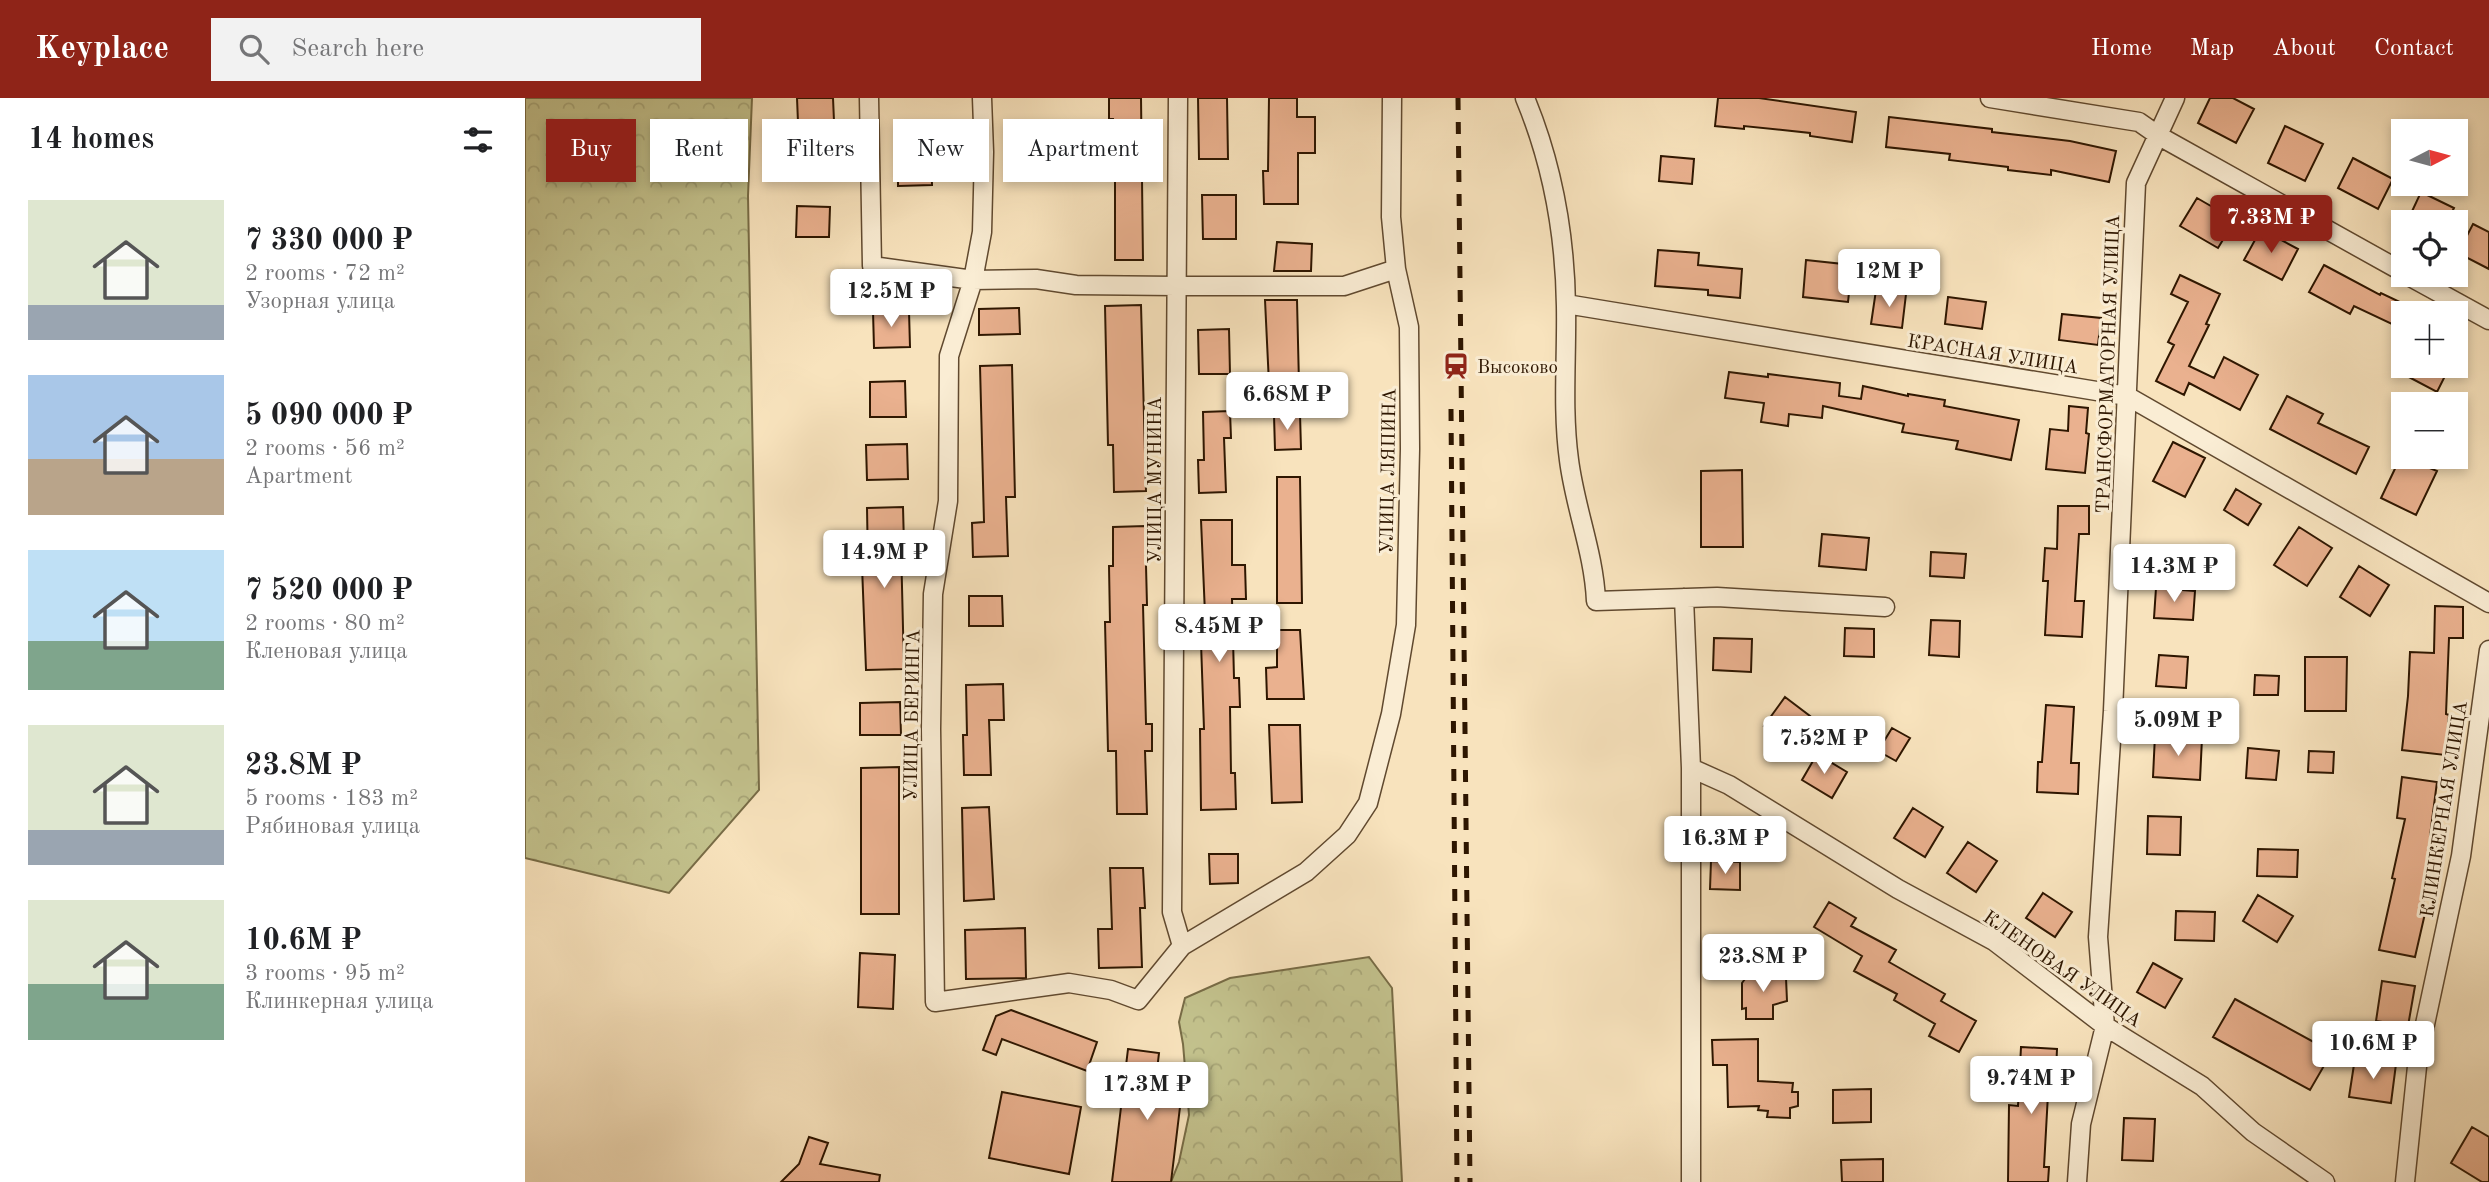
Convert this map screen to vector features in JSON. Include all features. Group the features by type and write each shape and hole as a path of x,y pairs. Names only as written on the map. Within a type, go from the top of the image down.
{"street":[{"path":"869,98 872,266 973,280 1036,279 1076,285 1177,286 1344,286 1396,269"},
{"name":"УЛИЦА БЕРИНГА","path":"935,1002 931,753 933,594 948,501 949,356 973,280 982,232 982,98"},
{"name":"УЛИЦА МУНИНА","path":"1178,98 1172,912 1182,946"},
{"name":"УЛИЦА ЛЯПИНА","path":"935,1002 1069,983 1111,990 1138,1000 1182,946 1306,872 1347,835 1368,803 1391,714 1406,625 1410,450 1409,327 1396,269 1391,217 1392,98"},
{"path":"1525,98 1541,136 1558,212 1566,304 1564,389 1569,460 1579,515 1595,574 1596,601 1717,597 1885,607"},
{"path":"1990,98 2139,121 2159,136 2391,265"},
{"name":"ТРАНСФОРМАТОРНАЯ УЛИЦА","path":"2077,1182 2081,1124 2105,1026 2098,937 2113,711 2136,183 2175,98"},
{"path":"2429,287 2489,320"},
{"name":"КРАСНАЯ УЛИЦА","path":"1566,304 2127,396 2489,603"},
{"path":"1684,598 1691,768 1691,1182"},
{"name":"КЛИНКЕРНАЯ УЛИЦА","path":"2405,1182 2418,1057 2461,856 2489,650"},
{"name":"КЛЕНОВАЯ УЛИЦА","path":"1691,768 1728,785 1898,889 1994,941 2105,1026 2202,1086 2253,1132 2325,1182"}],"green space":[{"path":"525,98 752,98 748,196 759,790 669,893 525,858"},
{"path":"1369,957 1392,988 1402,1182 1171,1182 1179,1162 1189,1115 1179,1022 1185,998 1230,978"}],"building":[{"path":"797,98 833,98 834,119 798,119"},
{"path":"1109,98 1141,98 1141,119 1109,119"},
{"path":"1198,98 1227,98 1228,159 1199,159"},
{"path":"1269,98 1297,98 1297,117 1315,117 1315,153 1298,153 1298,204 1264,204 1263,171 1268,171"},
{"path":"1718,98 1759,98 1856,112 1852,142 1810,136 1810,133 1744,126 1744,129 1715,126"},
{"path":"2210,98 2233,98 2254,109 2236,143 2198,123"},
{"path":"1889,117 1992,129 1992,132 2070,141 2116,151 2109,182 2051,170 2051,175 2008,170 2008,167 1949,160 1950,154 1886,147"},
{"path":"2285,126 2323,144 2305,181 2268,163"},
{"path":"1661,156 1694,159 1692,184 1659,181"},
{"path":"2353,158 2391,178 2378,209 2338,188"},
{"path":"898,182 932,182 932,185 898,186"},
{"path":"1115,182 1142,182 1143,260 1115,260"},
{"path":"1202,195 1236,195 1236,239 1203,239"},
{"path":"2419,196 2429,196 2454,208 2453,210 2413,210"},
{"path":"2197,198 2235,220 2218,248 2180,226"},
{"path":"797,206 830,207 829,237 796,237"},
{"path":"2473,224 2489,232 2489,269 2468,258 2468,234"},
{"path":"2261,229 2298,249 2282,280 2244,260"},
{"path":"1277,242 1312,244 1311,271 1274,271"},
{"path":"1658,250 1699,253 1698,265 1742,269 1740,298 1708,295 1708,290 1655,286"},
{"path":"1806,260 1852,265 1848,302 1803,297"},
{"path":"2324,265 2380,295 2381,293 2398,301 2391,301 2391,324 2354,306 2350,314 2309,292"},
{"path":"2180,275 2220,294 2206,324 2209,325 2189,366 2214,378 2224,357 2258,375 2240,410 2189,383 2184,395 2156,381 2174,345 2168,342 2188,302 2171,294"},
{"path":"1876,290 1906,294 1902,328 1871,324"},
{"path":"1948,297 1986,302 1982,329 1945,324"},
{"path":"1265,300 1297,300 1299,384 1269,384"},
{"path":"1141,305 1146,491 1114,492 1113,445 1108,445 1105,306"},
{"path":"1019,308 1020,334 979,335 979,309"},
{"path":"873,311 909,311 910,347 874,348"},
{"path":"2062,314 2101,318 2098,345 2059,340"},
{"path":"1229,329 1230,374 1199,374 1198,330"},
{"path":"1012,365 1015,497 1006,497 1008,556 973,557 972,523 984,522 980,366"},
{"path":"1729,372 1840,383 1839,396 1861,399 1863,386 1908,396 1945,400 1944,406 2019,420 2011,460 1956,449 1958,441 1902,432 1904,424 1823,406 1822,418 1789,414 1788,426 1761,422 1764,403 1725,398"},
{"path":"2411,378 2444,378 2437,392"},
{"path":"905,381 906,417 870,417 870,382"},
{"path":"2287,396 2323,414 2318,423 2369,447 2356,474 2270,429"},
{"path":"2069,406 2088,408 2086,433 2089,434 2085,473 2046,469 2050,429 2068,431"},
{"path":"1230,411 1231,438 1224,438 1226,492 1199,493 1198,460 1204,460 1203,412"},
{"path":"1300,414 1301,449 1275,450 1274,415"},
{"path":"2173,442 2205,458 2185,497 2153,481"},
{"path":"907,444 908,479 867,480 866,445"},
{"path":"2395,469 2437,471 2416,515 2381,498"},
{"path":"1742,470 1743,547 1701,547 1701,471"},
{"path":"1277,477 1300,477 1302,603 1277,603"},
{"path":"2236,489 2261,504 2248,525 2224,510"},
{"path":"2058,506 2089,506 2089,534 2079,534 2075,601 2084,601 2082,637 2045,635 2048,581 2043,581 2045,548 2057,549"},
{"path":"903,507 904,545 901,545 904,669 866,670 862,566 868,566 867,508"},
{"path":"1201,520 1232,520 1232,565 1245,565 1246,599 1232,599 1234,678 1239,678 1240,707 1230,707 1231,773 1235,773 1236,809 1201,810 1200,729 1204,729 1200,614 1205,614"},
{"path":"1145,526 1147,605 1143,605 1146,724 1152,724 1152,751 1145,751 1147,814 1117,814 1116,751 1108,751 1105,622 1110,622 1109,566 1113,566 1113,527"},
{"path":"2299,527 2332,548 2307,586 2274,565"},
{"path":"1822,534 1869,538 1866,570 1819,566"},
{"path":"1931,552 1966,554 1964,578 1930,576"},
{"path":"2359,566 2389,585 2370,616 2340,597"},
{"path":"2156,588 2195,591 2193,620 2154,618"},
{"path":"969,596 1002,596 1003,626 969,626"},
{"path":"2435,606 2463,607 2463,638 2449,638 2446,714 2449,715 2445,755 2402,750 2410,652 2434,653"},
{"path":"1931,620 1960,621 1959,657 1929,655"},
{"path":"1845,628 1874,629 1874,657 1844,656"},
{"path":"1277,630 1300,630 1304,699 1267,699 1266,668 1277,667"},
{"path":"1714,638 1752,639 1751,672 1713,670"},
{"path":"2159,655 2188,657 2186,688 2156,686"},
{"path":"2305,657 2347,657 2346,711 2305,711"},
{"path":"2255,675 2279,676 2278,695 2254,695"},
{"path":"1003,684 1004,720 989,720 991,775 964,775 963,735 967,735 966,685"},
{"path":"1785,697 1810,716 1789,745 1764,726"},
{"path":"900,702 901,735 860,735 860,703"},
{"path":"2046,705 2074,707 2071,763 2079,763 2078,794 2037,792"},
{"path":"1269,725 1300,725 1302,802 1272,803"},
{"path":"1892,728 1910,738 1896,761 1878,751"},
{"path":"2155,735 2202,738 2200,780 2153,777"},
{"path":"2248,748 2279,751 2276,780 2246,778"},
{"path":"2309,751 2334,752 2333,773 2308,772"},
{"path":"1817,754 1847,772 1832,798 1802,780"},
{"path":"899,767 899,914 861,914 861,768"},
{"path":"2402,777 2437,782 2430,836 2438,838 2422,909 2426,909 2415,957 2379,950 2405,819 2397,818"},
{"path":"989,807 994,899 964,901 962,808"},
{"path":"1913,808 1943,827 1925,857 1894,838"},
{"path":"2148,816 2181,817 2180,855 2147,854"},
{"path":"1968,842 1997,861 1976,892 1947,873"},
{"path":"2258,849 2298,850 2297,877 2257,876"},
{"path":"1209,854 1238,854 1238,883 1210,884"},
{"path":"1711,861 1740,862 1740,890 1710,889"},
{"path":"1110,868 1143,868 1145,908 1140,908 1142,967 1099,968 1098,929 1112,929"},
{"path":"2043,893 2072,912 2055,937 2026,918"},
{"path":"2258,895 2293,916 2277,942 2243,921"},
{"path":"1829,902 1856,918 1851,926 1896,950 1889,962 1945,994 1941,1001 1976,1021 1959,1052 1929,1036 1935,1024 1894,1000 1897,994 1854,971 1862,956 1814,927"},
{"path":"2176,911 2215,912 2214,941 2175,940"},
{"path":"1025,928 1026,978 966,979 965,930"},
{"path":"860,953 895,955 893,1009 858,1007"},
{"path":"2153,963 2182,979 2165,1008 2137,992"},
{"path":"1782,972 1786,978 1787,1001 1773,1005 1773,1019 1746,1019 1746,1008 1742,1009 1742,983 1748,975"},
{"path":"2382,981 2415,986 2408,1026 2376,1021"},
{"path":"2235,999 2332,1052 2310,1090 2213,1037"},
{"path":"1011,1010 1097,1042 1087,1071 1002,1039 996,1055 983,1050 996,1016"},
{"path":"1758,1039 1758,1081 1793,1083 1792,1092 1798,1092 1798,1106 1790,1108 1790,1118 1767,1117 1768,1111 1758,1110 1759,1106 1728,1107 1727,1065 1713,1065 1712,1040"},
{"path":"2021,1047 2057,1049 2055,1094 2048,1094 2044,1167 2049,1167 2048,1182 2008,1182 2009,1105 2018,1106"},
{"path":"1128,1049 1159,1053 1156,1079 1183,1082 1171,1182 1112,1182"},
{"path":"2355,1058 2396,1064 2391,1103 2349,1097"},
{"path":"1871,1089 1871,1122 1833,1123 1833,1090"},
{"path":"1002,1092 1081,1107 1069,1174 989,1158"},
{"path":"2124,1118 2155,1119 2153,1161 2122,1160"},
{"path":"2472,1127 2489,1137 2489,1182 2482,1182 2451,1163"},
{"path":"809,1137 828,1143 820,1164 880,1175 879,1182 781,1182 799,1164"},
{"path":"1883,1159 1883,1182 1842,1182 1841,1160"}],"railway":[{"path":"1458,98 1470,1182"},
{"path":"1451,409 1457,1182"}],"place":[{"name":"Высоково","path":"1456,366"}]}
